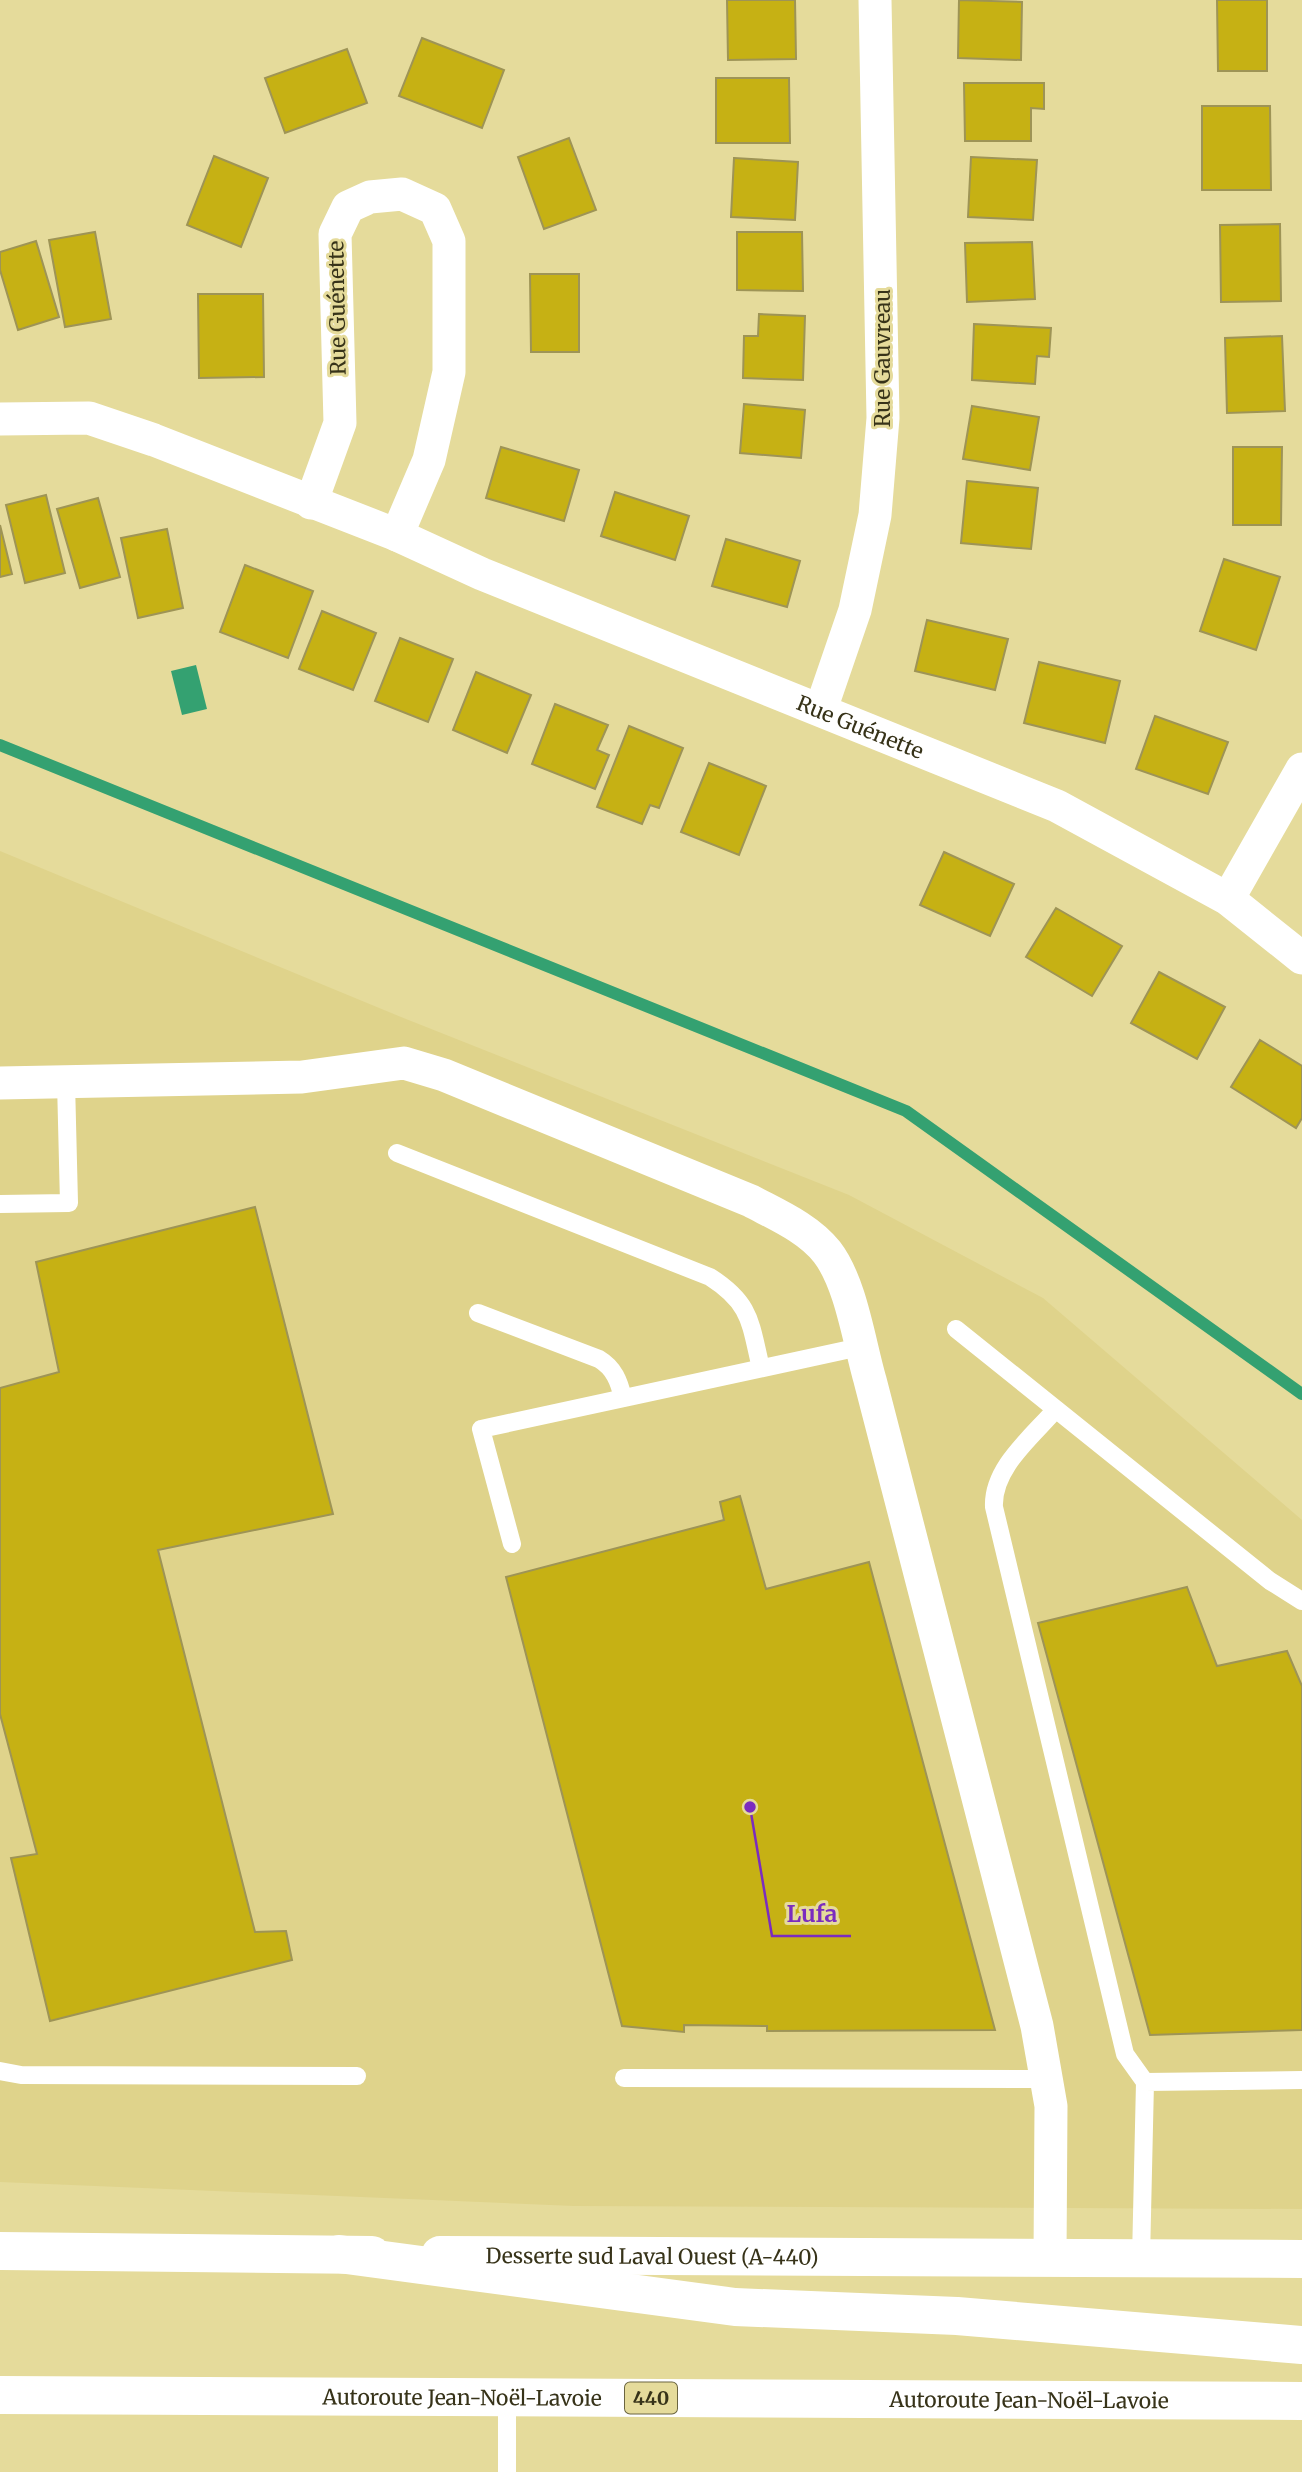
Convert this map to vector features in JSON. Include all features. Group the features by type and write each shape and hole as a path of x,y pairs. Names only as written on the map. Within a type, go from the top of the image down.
{"main road":[{"name":"Desserte sud Laval Ouest (A-440)","path":"0,2251 1302,2259"},
{"path":"339,2255 735,2307 957,2316 1302,2345"},
{"name":"Autoroute Jean-Noël-Lavoie","path":"0,2396 1302,2402"}],"street":[{"name":"Rue Gauvreau","path":"821,709 856,610 875,515 883,418 875,0"},
{"name":"Rue Guénette","path":"311,503 340,423 335,234 348,207 370,197 402,194 435,209 449,241 452,288 449,372 429,460 397,535"},
{"name":"Rue Guénette","path":"0,419 89,418 154,440 397,535 482,574 1057,806 1228,899 1302,958"},
{"path":"1228,899 1302,769"},
{"path":"0,1083 302,1077 404,1063 444,1075 718,1187 798,1227 826,1252 835,1266 860,1346 1048,2080 1052,2129 1051,2258"}],"lane":[{"path":"0,1204 69,1203 66,1082"},
{"path":"397,1153 710,1277 731,1290 743,1303 761,1368"},
{"path":"478,1312 598,1359 609,1366 617,1376 623,1398"},
{"path":"956,1329 1270,1581 1302,1601"},
{"path":"512,1544 481,1429 860,1346"},
{"path":"1056,1409 999,1478 993,1493 994,1507 1125,2054 1145,2082 1141,2259"},
{"path":"0,2071 21,2075 357,2076"},
{"path":"624,2078 1048,2080"},
{"path":"1145,2082 1302,2080"},
{"path":"507,2398 507,2472"}],"shaded area":[{"path":"196,665 207,709 182,715 171,671"},
{"path":"0,851 401,1017 849,1195 1043,1298 1302,1520 1302,2209 574,2206 0,2182"}],"building":[{"path":"727,0 795,0 796,59 728,60"},
{"path":"959,0 1022,2 1021,60 958,58"},
{"path":"1217,0 1267,0 1267,71 1218,71"},
{"path":"422,38 504,70 482,128 399,96"},
{"path":"347,49 367,103 285,133 265,78"},
{"path":"716,78 789,78 790,143 716,143"},
{"path":"964,83 1044,83 1044,109 1031,108 1031,141 965,141"},
{"path":"1202,106 1270,106 1271,190 1202,190"},
{"path":"569,138 596,210 544,229 518,157"},
{"path":"214,156 268,178 241,247 187,225"},
{"path":"971,157 1037,160 1033,220 968,217"},
{"path":"734,158 798,162 795,220 731,217"},
{"path":"1280,224 1281,301 1221,302 1220,225"},
{"path":"95,232 111,319 65,327 49,240"},
{"path":"737,232 802,232 803,291 737,290"},
{"path":"36,241 59,317 18,330 0,270 0,252"},
{"path":"1032,242 1035,299 967,302 965,243"},
{"path":"530,274 579,274 579,352 531,352"},
{"path":"198,294 263,294 264,377 199,378"},
{"path":"759,314 805,316 803,380 743,378 744,336 758,336"},
{"path":"974,324 1051,328 1049,357 1037,356 1035,384 972,380"},
{"path":"1282,336 1285,411 1227,413 1225,338"},
{"path":"744,404 805,410 801,458 740,453"},
{"path":"972,406 1039,417 1030,470 963,459"},
{"path":"501,447 579,470 564,521 486,498"},
{"path":"1233,447 1282,447 1281,525 1233,525"},
{"path":"967,481 1038,488 1031,549 961,543"},
{"path":"615,492 689,516 675,560 601,536"},
{"path":"46,495 65,573 25,583 6,505"},
{"path":"98,498 120,577 80,588 57,509"},
{"path":"0,525 12,574 0,577"},
{"path":"167,529 183,608 138,618 121,538"},
{"path":"726,539 800,561 787,607 712,586"},
{"path":"1224,559 1280,577 1256,650 1200,631"},
{"path":"245,565 313,591 288,658 220,632"},
{"path":"322,611 376,633 353,690 299,669"},
{"path":"927,620 1008,639 995,690 915,671"},
{"path":"400,638 453,659 428,722 375,701"},
{"path":"1039,662 1120,681 1105,743 1024,723"},
{"path":"476,672 531,695 507,753 453,730"},
{"path":"555,704 608,725 597,750 609,755 595,789 532,764"},
{"path":"1155,716 1228,742 1208,794 1136,769"},
{"path":"629,726 683,748 659,808 650,805 642,824 597,807"},
{"path":"709,763 766,786 739,855 681,832"},
{"path":"944,852 1014,884 990,936 920,905"},
{"path":"1056,908 1122,946 1092,996 1026,957"},
{"path":"1159,972 1225,1007 1197,1059 1131,1023"},
{"path":"1260,1040 1302,1066 1302,1118 1296,1128 1231,1087"},
{"path":"255,1207 333,1514 158,1550 255,1932 286,1931 292,1960 50,2021 11,1858 37,1854 0,1714 0,1388 59,1372 36,1262"},
{"path":"740,1496 766,1589 869,1562 995,2030 767,2031 767,2026 684,2025 684,2032 622,2026 506,1577 724,1520 720,1502"},
{"path":"1187,1587 1217,1666 1287,1651 1302,1686 1302,2030 1150,2035 1038,1623"}],"waterway":[{"path":"0,745 906,1111 1302,1394"}],"place":[{"name":"Lufa","path":"750,1807"}]}
